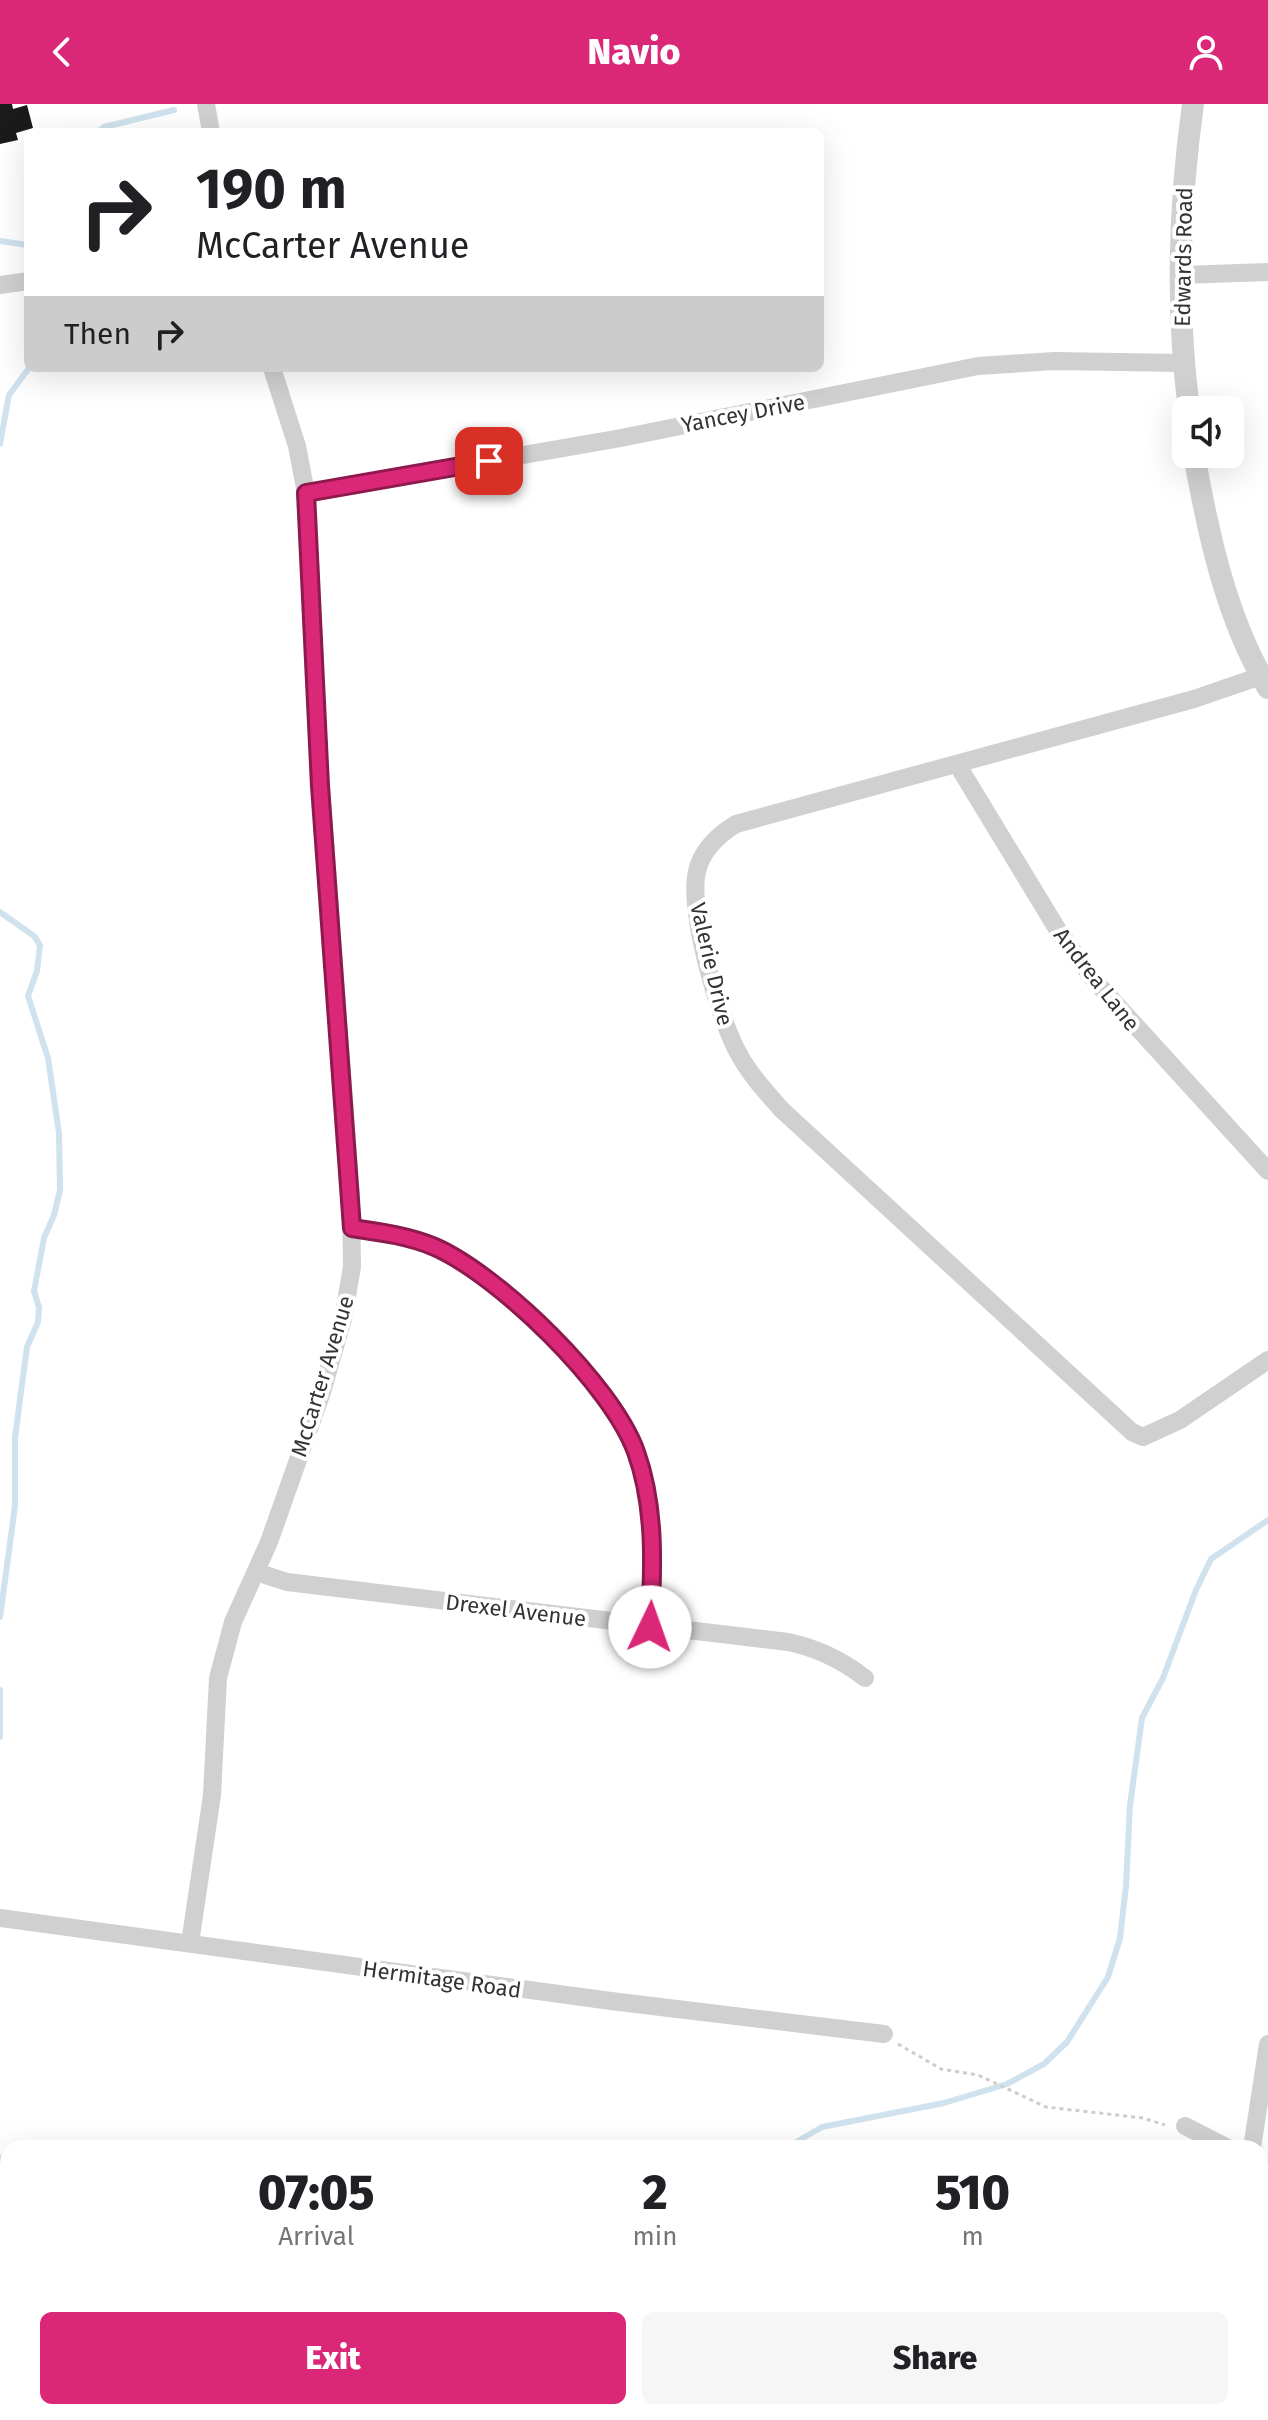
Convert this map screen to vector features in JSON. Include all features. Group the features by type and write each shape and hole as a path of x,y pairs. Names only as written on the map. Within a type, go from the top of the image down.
{"street":[{"path":"206,104 210,128"},
{"name":"Edwards Road","path":"1187,396 1183,363 1182,213 1193,104"},
{"path":"1181,275 1268,272"},
{"path":"0,285 24,282"},
{"name":"Yancey Drive","path":"306,493 621,438 978,366 1054,361 1183,363"},
{"name":"McCarter Avenue","path":"190,1943 212,1795 218,1678 233,1622 256,1572 322,1392 343,1319 352,1267 352,1228 321,789 306,493 297,446 273,372"},
{"path":"1197,468 1215,555 1265,682"},
{"name":"Valerie Drive","path":"1265,682 747,820 724,831 708,847 696,875 699,923 721,1017 741,1058 782,1110 1132,1432 1143,1437 1170,1426 1268,1360"},
{"name":"Andrea Lane","path":"957,764 1059,932 1094,980 1268,1171"},
{"path":"352,1228 412,1239 459,1261 554,1339 603,1392 623,1423 643,1474 651,1545 650,1627"},
{"name":"Drexel Avenue","path":"256,1572 287,1582 806,1646 843,1661 865,1678"},
{"name":"Hermitage Road","path":"0,1918 611,2001 884,2034"},
{"path":"1253,2140 1268,2044"},
{"path":"1185,2126 1212,2140"}],"path":[{"path":"914,2056 941,2069 978,2075 1046,2107 1133,2117 1167,2126 1185,2126"}],"building":[{"path":"0,104 12,104 13,109 27,105 33,128 24,128 16,133 18,140 0,144"}],"waterway":[{"path":"103,128 174,110"},
{"path":"0,241 24,244"},
{"path":"0,444 9,395 26,372"},
{"path":"0,912 34,936 40,945 37,971 28,996 48,1058 59,1133 60,1190 44,1238 34,1291 39,1307 38,1322 27,1347 20,1399 15,1438 15,1506 0,1617"},
{"path":"800,2140 822,2127 944,2103 1007,2084 1044,2064 1067,2042 1108,1977 1120,1938 1130,1805 1142,1718 1163,1678 1211,1559 1268,1520"},
{"path":"0,1690 0,1737"}],"route":[{"path":"489,461 306,493 320,786 352,1228 412,1239 468,1266 554,1339 603,1392 623,1423 643,1474 650,1514 653,1576 650,1627"}]}
